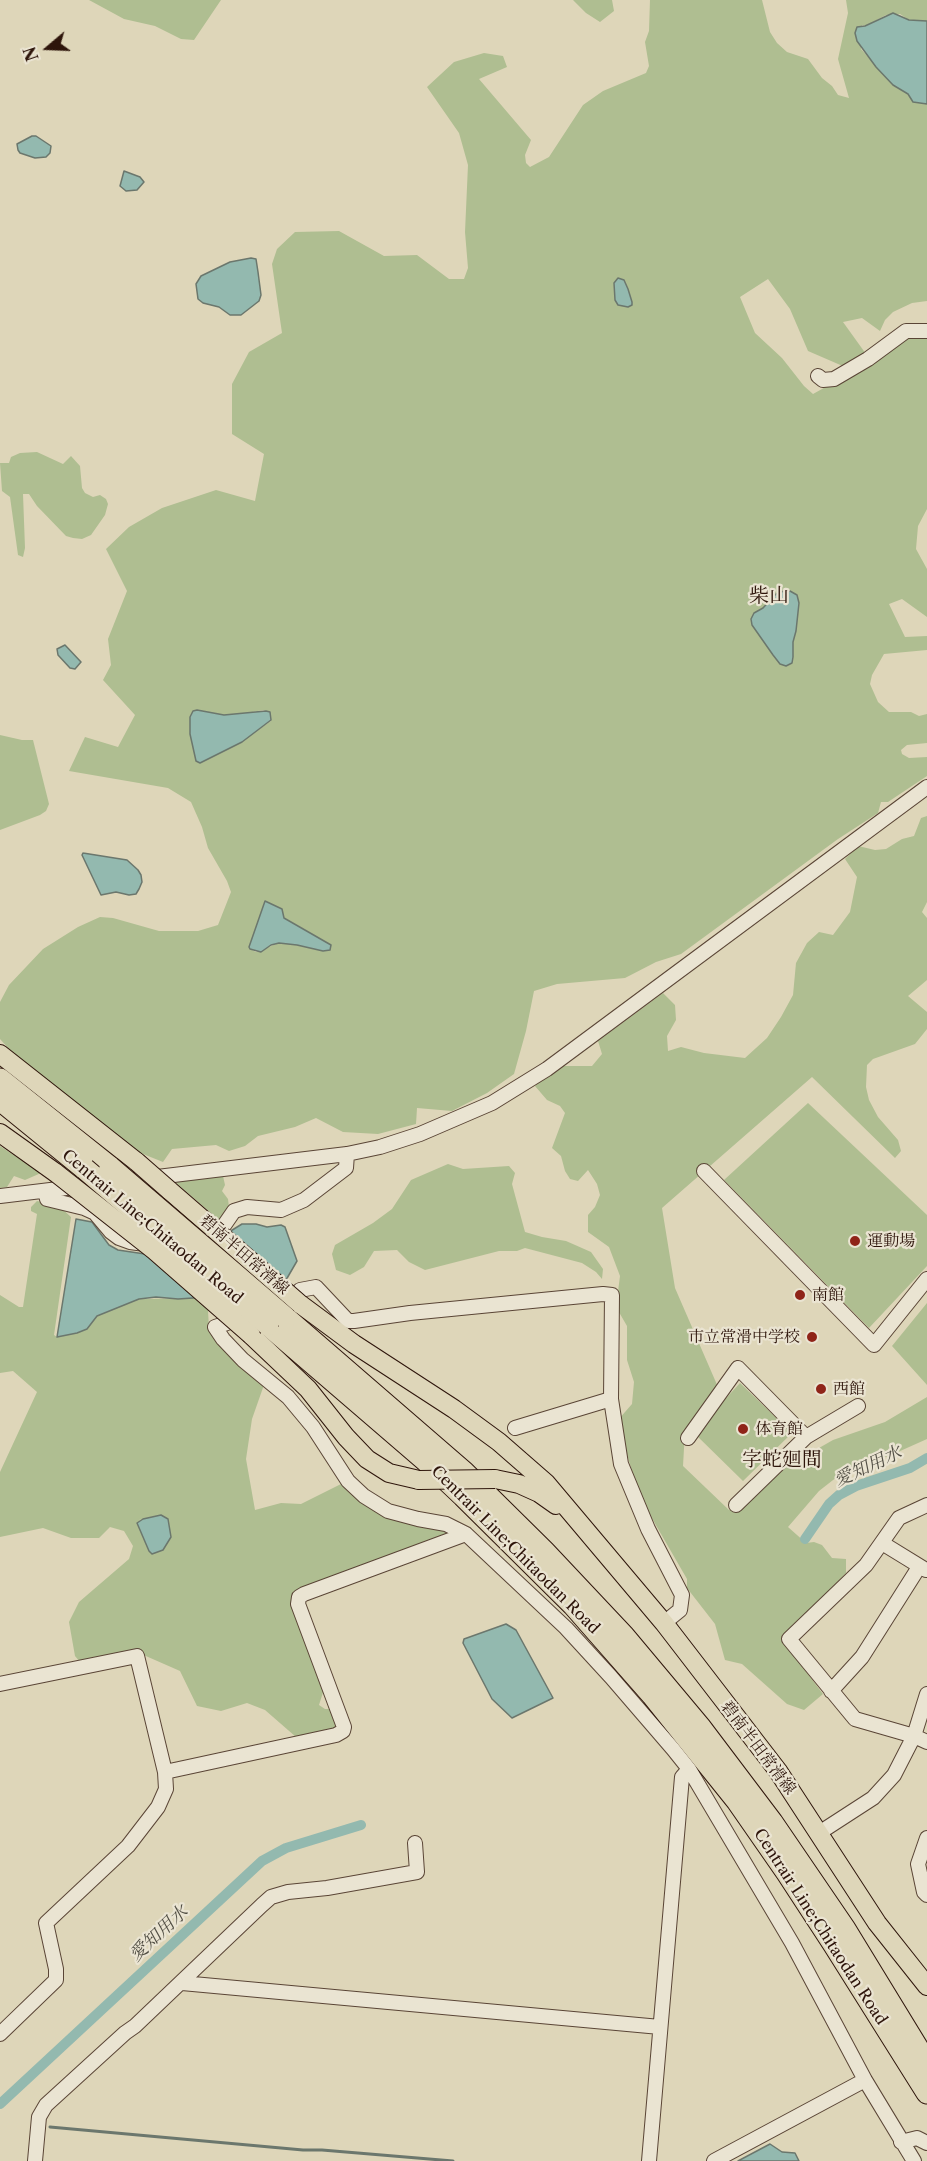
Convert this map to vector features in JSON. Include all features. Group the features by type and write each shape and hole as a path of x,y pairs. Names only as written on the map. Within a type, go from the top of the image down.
{"highway":[{"name":"Centrair Line;Chitaodan Road","path":"0,1079 110,1167 463,1496 573,1605 652,1695 737,1802 840,1954 927,2093"},
{"name":"Centrair Line;Chitaodan Road","path":"0,1100 464,1472 544,1551 624,1636 736,1773 845,1929 927,2063"},
{"path":"877,1981 927,2037"}],"main road":[{"name":"碧南半田常滑線","path":"0,1054 137,1162 214,1229 276,1320 308,1389 346,1437 367,1459 389,1473 419,1480 495,1479 519,1484 539,1493 576,1520"},
{"name":"碧南半田常滑線","path":"0,1133 56,1173 155,1251 276,1320 354,1344 446,1404 499,1442 546,1484 664,1623 777,1771 877,1923 927,1986"},
{"path":"495,1479 508,1468 509,1462 508,1455 499,1442"}],"street":[{"path":"818,376 823,380 834,379 868,359 906,332 927,331"},
{"path":"0,1196 347,1154 380,1147 420,1134 492,1103 547,1069 927,787"},
{"path":"45,1191 47,1199 95,1213 111,1232 130,1242 151,1245 204,1242 225,1224 234,1211 247,1207 281,1210 304,1200 345,1168 347,1154"},
{"path":"705,1171 873,1345 927,1280"},
{"path":"664,1623 680,1610 682,1595 648,1529 621,1464 611,1399 612,1295 348,1321 316,1287 309,1287 300,1290 286,1306 279,1309 260,1312 215,1327 243,1360 288,1397 313,1427 348,1481 364,1496 388,1511 418,1520 446,1524 466,1534 566,1628 640,1709 689,1769 792,1942 864,2080 914,2161"},
{"path":"688,1438 738,1368 806,1437"},
{"path":"515,1428 611,1399"},
{"path":"736,1505 806,1437 858,1406"},
{"path":"920,1739 855,1719 789,1640 866,1565 899,1518 927,1505"},
{"path":"165,1772 336,1735 344,1731 298,1604 299,1597 466,1534"},
{"path":"831,1691 862,1657 923,1569 882,1543"},
{"path":"0,1684 137,1656 165,1772 166,1790 158,1808 128,1846 46,1923 56,1969 56,1980 0,2034"},
{"path":"819,1833 873,1798 894,1775 920,1739 927,1694"},
{"path":"649,2161 682,1777 689,1769"},
{"path":"927,1838 918,1864 924,1892 927,1895"},
{"path":"35,2161 39,2117 46,2105 182,1983 238,1926 271,1897 288,1892 327,1888 417,1872 415,1843"},
{"path":"182,1983 660,2026"},
{"path":"714,2161 864,2080"},
{"path":"901,2142 917,2138 927,2143"}],"green space":[{"path":"89,0 221,0 194,40 181,39 155,26 124,19"},
{"path":"573,0 612,0 614,11 600,22 586,13"},
{"path":"650,0 762,0 770,32 777,43 787,52 808,59 838,95 849,98 838,59 848,13 846,0 927,0 927,21 909,20 900,14 886,15 865,26 862,25 861,49 893,85 908,94 913,102 927,104 927,301 912,303 893,312 885,320 880,331 862,318 843,322 866,354 845,367 808,351 790,309 768,279 740,297 755,333 782,358 813,394 867,364 908,333 927,333 927,509 918,526 916,549 927,569 927,617 902,599 889,604 905,637 927,636 927,650 884,654 872,675 870,684 878,702 889,712 911,712 919,716 927,714 927,743 907,745 901,750 902,754 909,758 927,757 927,776 888,802 881,802 878,813 838,839 681,954 656,962 625,978 557,984 534,991 514,1074 487,1093 452,1111 417,1108 416,1124 378,1134 343,1132 316,1118 295,1127 258,1136 245,1146 229,1151 216,1145 172,1149 163,1162 138,1152 9,1049 0,1039 0,1002 9,985 43,949 78,927 100,917 113,918 159,931 198,931 218,925 231,892 208,848 191,802 168,788 69,771 85,737 118,747 135,715 103,680 111,665 108,639 127,591 106,549 129,527 162,508 216,490 255,501 264,454 232,434 232,384 249,352 282,333 272,264 277,249 295,232 339,231 384,256 417,255 449,279 464,279 468,268 465,232 468,165 459,133 427,87 454,62 484,53 503,56 507,67 479,79 531,140 525,155 526,163 530,167 549,157 583,105 603,91 646,73 649,66 645,42 649,31","holes":["618,278 624,280 632,305 615,300 614,283","263,710 271,716 271,721 226,750 190,734 190,717 193,711 224,715","279,908 282,909 283,917 331,945 331,948 323,951 279,943 256,952 249,947"]},
{"path":"37,452 63,464 71,456 80,466 82,488 85,493 93,497 100,495 106,499 108,504 105,515 91,535 82,539 73,538 66,536 37,506 29,494 23,494 25,548 23,557 18,555 10,497 2,491 0,463 9,463 11,457 20,453"},
{"path":"0,735 33,740 49,804 46,811 40,815 0,830"},
{"path":"927,816 927,902 922,912 927,918 927,980 908,996 927,1012 927,1029 915,1044 873,1059 867,1065 866,1087 869,1100 878,1117 898,1140 901,1151 895,1158 812,1077 662,1208 675,1288 718,1387 685,1431 683,1466 729,1510 784,1468 833,1440 885,1422 927,1397 927,1439 842,1473 819,1491 788,1527 806,1543 814,1542 822,1545 832,1558 846,1559 846,1573 788,1632 786,1645 823,1694 804,1710 787,1704 742,1664 725,1660 715,1624 687,1588 687,1579 646,1508 631,1468 618,1420 632,1404 634,1382 627,1360 627,1326 616,1307 620,1276 609,1247 588,1232 588,1215 595,1207 600,1195 597,1184 588,1170 578,1181 570,1179 565,1171 561,1156 552,1148 565,1113 560,1106 547,1100 535,1086 547,1074 562,1066 592,1066 602,1054 598,1041 663,993 675,1005 676,1020 667,1036 668,1051 681,1047 704,1053 745,1058 767,1038 793,995 796,963 807,943 819,932 833,935 850,912 857,877 845,859 858,846 875,850 886,849 902,839 914,836 921,818"},
{"name":"運動場","path":"808,1103 927,1215 927,1266 869,1328 724,1180"},
{"path":"0,1146 41,1173 25,1180 14,1176 7,1187 0,1188"},
{"path":"448,1164 463,1169 509,1166 515,1173 512,1184 525,1232 566,1241 591,1252 603,1269 602,1279 582,1263 525,1248 517,1251 499,1251 425,1270 409,1262 397,1250 374,1251 364,1267 350,1275 336,1270 332,1254 335,1245 392,1209 411,1180"},
{"path":"223,1176 225,1185 222,1191 228,1199 229,1207 220,1221 175,1182"},
{"path":"37,1201 59,1206 71,1217 54,1335 57,1337 77,1333 87,1328 97,1316 139,1299 197,1298 208,1310 209,1329 232,1359 265,1382 252,1419 246,1459 255,1510 281,1503 301,1504 343,1483 361,1500 446,1528 447,1538 301,1592 325,1686 319,1705 325,1709 334,1709 341,1728 296,1737 265,1710 247,1703 221,1711 197,1706 180,1671 139,1653 80,1662 75,1656 69,1622 79,1602 129,1559 133,1546 124,1531 110,1527 99,1538 71,1538 43,1528 0,1537 0,1472 37,1392 13,1371 0,1373 0,1295 19,1307 23,1307 37,1214 31,1211 31,1207","holes":["161,1515 168,1519 171,1537 139,1520"]},
{"path":"927,1303 927,1385 892,1346"},
{"name":"体育館","path":"740,1383 792,1433 743,1481 694,1433"}],"water":[{"path":"893,13 909,20 927,21 927,104 913,102 908,94 893,85 857,41 855,33 857,27 865,26"},
{"path":"36,136 51,146 50,153 46,157 35,158 20,153 18,150 17,144"},
{"path":"124,171 140,177 144,182 137,190 126,191 120,186"},
{"path":"256,259 261,295 259,301 241,315 230,315 219,307 203,303 198,299 196,284 201,276 230,262"},
{"path":"618,278 624,280 628,289 632,305 628,307 618,305 615,300 614,283"},
{"path":"784,591 797,595 799,603 792,663 786,666 780,664 773,655 752,625 751,619 754,613 763,608 776,594"},
{"path":"65,645 81,662 75,669 70,668 58,655 57,649"},
{"path":"193,711 224,715 266,711 270,712 271,720 242,742 200,763 196,761 190,734 190,717"},
{"path":"83,853 127,860 141,875 142,882 136,894 116,892 101,895"},
{"path":"265,901 282,909 284,918 331,945 330,950 323,951 279,943 261,952 250,949"},
{"path":"76,1219 92,1222 109,1245 118,1250 145,1254 208,1248 242,1224 267,1227 281,1225 285,1227 297,1261 286,1280 276,1290 268,1293 178,1299 156,1297 139,1299 97,1316 87,1329 57,1337"},
{"path":"161,1515 168,1519 171,1537 163,1550 152,1554 137,1523 143,1519"},
{"path":"506,1624 516,1630 553,1698 512,1718 492,1699 463,1643 464,1639"},
{"path":"770,2144 782,2152 795,2153 799,2161 738,2161"}],"waterway":[{"name":"愛知用水","path":"805,1539 829,1504 839,1495 856,1486 910,1468 927,1458"},
{"name":"愛知用水","path":"0,2104 262,1861 286,1848 361,1825"},
{"path":"50,2127 453,2161"}],"place":[{"name":"運動場","path":"855,1241"},
{"name":"南館","path":"800,1295"},
{"name":"市立常滑中学校","path":"812,1337"},
{"name":"西館","path":"821,1389"},
{"name":"体育館","path":"743,1429"}],"district":[{"name":"柴山","path":"769,596"},
{"name":"字蛇廻間","path":"782,1460"}]}
